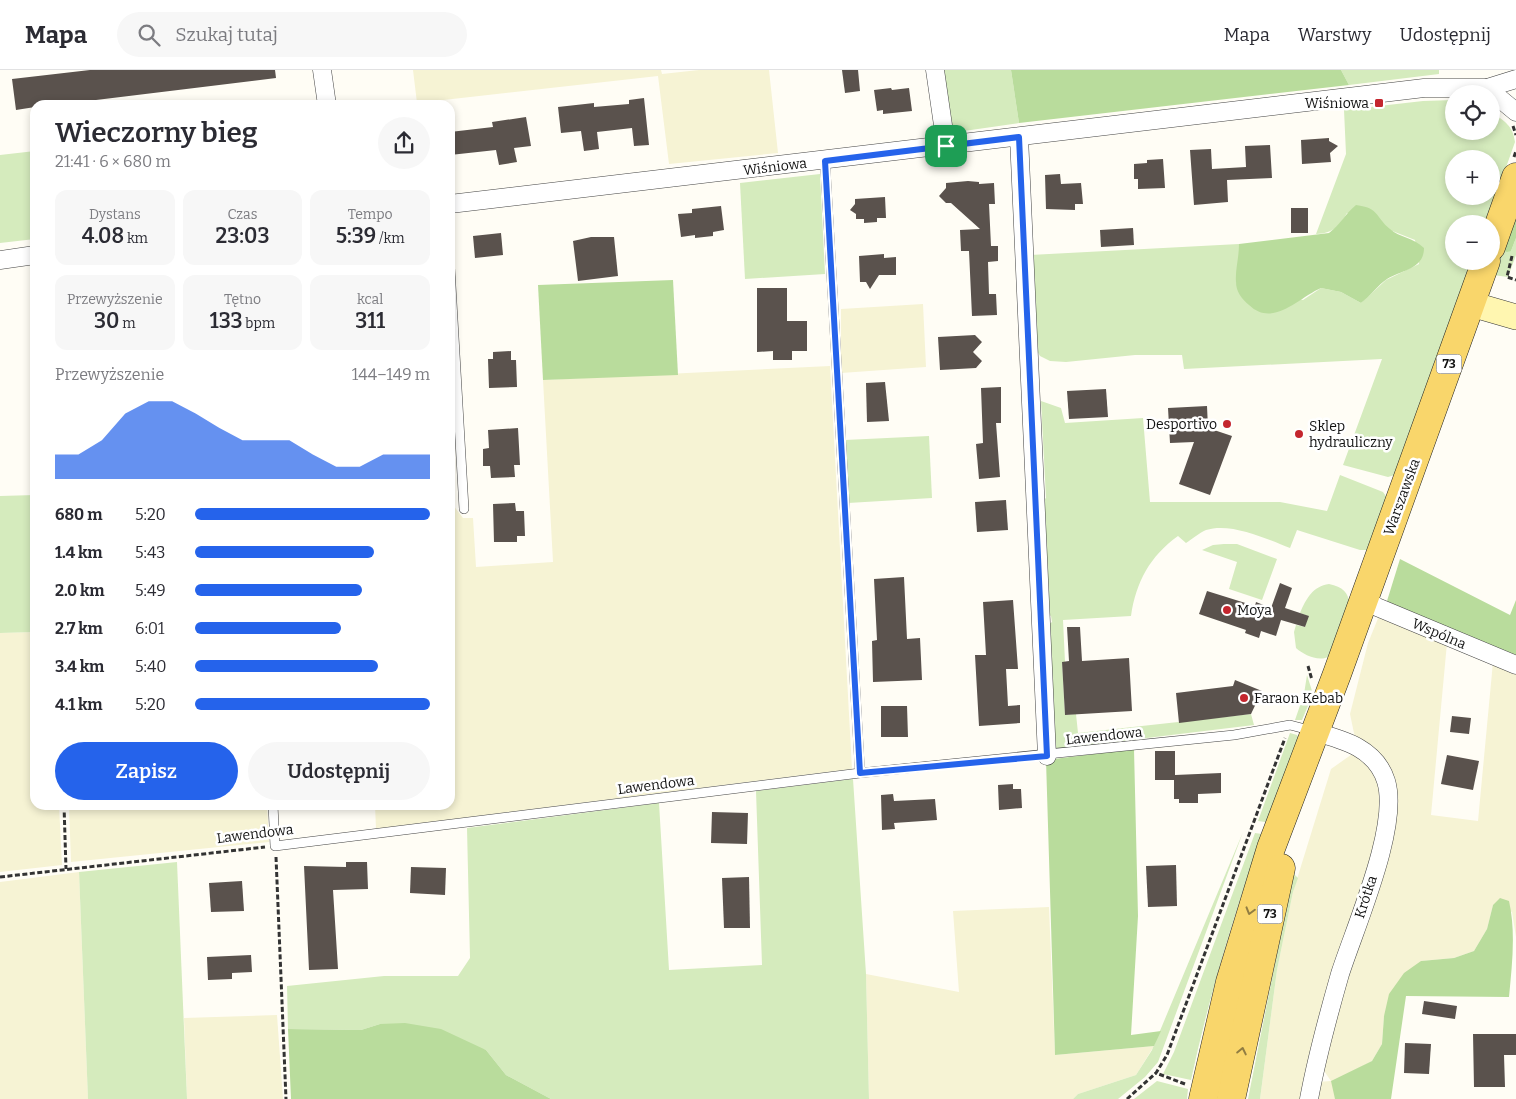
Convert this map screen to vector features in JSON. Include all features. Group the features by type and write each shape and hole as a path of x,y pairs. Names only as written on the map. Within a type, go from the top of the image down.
{"main road":[{"path":"1502,250 1516,177"},
{"name":"Warszawska","path":"1303,728 1364,599 1483,270"},
{"name":"73","path":"1198,1092 1252,905 1291,790 1303,728"},
{"name":"73","path":"1231,1099 1278,878 1306,777 1303,728"}],"street":[{"path":"322,70 326,100"},
{"path":"935,70 946,146"},
{"name":"Wiśniowa","path":"1498,85 1516,80"},
{"name":"Wiśniowa","path":"455,203 825,161 1424,88 1445,88"},
{"path":"1500,99 1516,112"},
{"path":"1019,137 1047,756"},
{"path":"0,260 30,256"},
{"path":"1471,304 1516,317"},
{"name":"Wspólna","path":"1364,599 1386,611 1516,665"},
{"name":"Krótka","path":"1303,728 1357,746 1376,762 1386,781 1390,806 1384,843 1318,1048 1309,1099"}],"lane":[{"path":"825,161 860,773"},
{"path":"455,354 464,509"},
{"name":"Lawendowa","path":"275,846 860,773 1047,756 1303,728"},
{"path":"273,810 275,846"}],"path":[{"path":"1502,250 1507,277 1516,280"},
{"path":"1127,1099 1156,1074 1167,1055 1303,728"},
{"path":"64,810 66,869"},
{"path":"275,846 286,1099"},
{"name":"Lawendowa","path":"0,877 275,846"},
{"path":"1156,1074 1198,1092"}],"shaded area":[{"path":"413,70 661,70 662,74 699,70 769,70 778,153 669,164 658,76 444,100 417,100"},
{"path":"923,304 926,367 841,373 841,309"},
{"path":"830,366 852,769 376,829 375,810 455,810 455,508 463,518 473,518 476,567 553,562 543,380"},
{"path":"1379,616 1447,643 1431,815 1478,821 1493,662 1516,670 1516,937 1512,912 1493,905 1487,929 1474,951 1454,958 1421,961 1384,1016 1382,1044 1372,1061 1353,1071 1335,1099 1313,1099 1318,1082 1331,1081 1320,1065 1396,802 1355,738 1350,714 1368,643"},
{"path":"30,632 30,810 59,810 62,865 0,872 0,633"},
{"path":"1355,752 1372,769 1382,790 1384,810 1302,1099 1260,1099 1277,970 1293,892 1331,769"},
{"path":"69,810 267,810 269,842 71,862"},
{"path":"79,872 88,1099 0,1099 0,882"},
{"path":"1049,907 1055,1055 1154,1046 1136,1075 1078,1094 1073,1099 869,1099 866,974 959,992 953,911"},
{"path":"277,1015 283,1099 187,1099 184,1018"}],"green space":[{"path":"942,70 1011,70 1019,123 957,132 952,127 947,112"},
{"path":"1011,70 1341,70 1349,85 1019,123"},
{"path":"1341,70 1439,70 1439,74 1349,85"},
{"path":"1445,100 1445,140 1500,140 1500,118 1508,124 1515,142 1500,184 1500,150 1445,150 1445,205 1493,205 1489,215 1445,215 1445,270 1470,270 1398,474 1388,477 1343,465 1382,359 1184,369 1182,355 1135,355 1066,362 1050,361 1040,356 1034,345 1030,255 1239,244 1236,283 1303,300 1321,288 1341,292 1361,303 1386,280 1419,264 1415,240 1347,213 1331,231 1316,234 1346,154 1344,110"},
{"path":"30,152 30,240 0,243 0,155"},
{"path":"820,174 825,274 745,279 740,183"},
{"path":"1356,205 1369,208 1394,232 1420,244 1424,248 1423,255 1416,265 1387,279 1361,303 1341,292 1321,288 1285,309 1267,313 1258,311 1242,298 1238,292 1236,282 1239,244 1329,233"},
{"path":"1516,216 1516,238 1511,251 1507,252 1502,250"},
{"path":"1516,238 1516,255 1508,277 1493,275 1495,270 1500,270 1502,250 1511,251"},
{"path":"673,280 678,375 543,380 538,285"},
{"path":"1041,401 1061,408 1065,423 1143,418 1150,502 1280,502 1327,511 1340,475 1383,492 1388,499 1367,550 1360,550 1297,530 1290,548 1260,536 1226,528 1206,530 1186,543 1178,536 1160,552 1146,571 1133,604 1131,616 1063,620 1065,662 1062,662 1065,715 1076,714 1078,733 1251,714 1254,725 1056,749 1050,745 1045,627 1052,622 1051,616 1044,612 1038,505 1046,498"},
{"path":"929,436 932,498 848,503 845,440"},
{"path":"30,495 30,632 0,633 0,496"},
{"path":"1237,544 1277,559 1262,600 1229,589 1237,562 1202,550 1213,545"},
{"path":"1400,559 1510,615 1516,600 1516,658 1392,608 1387,601"},
{"path":"1329,584 1338,587 1348,596 1349,609 1334,652 1330,656 1320,659 1304,654 1296,648 1294,632 1296,625 1305,627 1308,616 1300,613 1308,598 1314,590"},
{"path":"1307,675 1313,694 1302,720 1295,720 1304,694"},
{"path":"1290,733 1297,735 1301,740 1275,818 1265,822 1258,821"},
{"path":"1134,749 1138,916 1131,1035 1161,1031 1154,1046 1055,1055 1046,760"},
{"path":"853,779 866,974 869,1099 551,1099 506,1075 486,1050 380,1024 361,1030 288,1029 287,986 384,976 458,976 470,958 467,828 659,803 669,970 762,965 756,791"},
{"path":"1243,832 1158,1062 1145,1077 1118,1099 1073,1099 1078,1094 1136,1075 1152,1050"},
{"path":"1255,833 1262,834 1223,956 1191,1080 1163,1074 1174,1052"},
{"path":"177,862 187,1099 88,1099 79,872"},
{"path":"1293,873 1298,878 1293,892 1277,970 1260,1099 1248,1099"},
{"path":"1500,898 1509,901 1511,913 1513,949 1509,997 1406,996 1391,1099 1335,1099 1331,1081 1372,1061 1382,1044 1384,1016 1389,994 1404,973 1421,961 1454,958 1474,951 1487,929 1493,905"},
{"path":"405,1023 441,1029 486,1050 506,1075 551,1099 291,1099 288,1029 361,1030 380,1024"},
{"path":"1157,1081 1188,1089 1187,1099 1134,1099"}],"building":[{"path":"90,70 275,70 276,78 96,100 30,100 30,108 16,110 12,79"},
{"path":"842,70 858,70 860,91 845,93"},
{"path":"891,88 892,90 909,88 912,111 883,114 883,110 877,111 874,90"},
{"path":"644,98 649,145 634,146 632,128 597,132 599,149 584,151 581,131 561,133 558,107 594,103 594,107 629,104 629,100"},
{"path":"526,117 531,146 514,148 517,162 499,165 496,150 455,154 455,131 493,127 492,122"},
{"path":"1329,138 1329,141 1338,146 1330,153 1331,162 1302,164 1301,140"},
{"path":"1270,145 1272,178 1227,180 1228,202 1194,205 1190,150 1211,149 1212,169 1246,167 1245,146"},
{"path":"1163,159 1165,188 1138,189 1138,179 1134,179 1134,164 1147,163 1147,160"},
{"path":"1060,174 1061,184 1081,183 1083,204 1075,204 1075,210 1046,209 1045,175"},
{"path":"979,182 979,184 994,183 995,204 989,204 991,246 998,246 998,261 988,262 989,294 996,294 997,315 972,316 969,251 961,251 960,230 980,229 951,203 946,203 939,196 946,188 946,183"},
{"path":"885,197 886,218 877,218 877,222 864,223 864,219 856,219 856,214 850,210 855,204 855,199"},
{"path":"721,206 724,230 713,232 713,236 695,238 695,235 681,237 678,214 692,213 692,209"},
{"path":"1291,208 1308,208 1308,233 1291,233"},
{"path":"1133,228 1134,245 1101,247 1100,230"},
{"path":"501,233 503,255 475,258 473,236"},
{"path":"591,237 614,237 618,276 578,281 573,241"},
{"path":"884,254 884,258 896,257 896,275 879,275 870,289 866,282 860,282 859,256"},
{"path":"757,288 787,288 787,321 807,321 807,351 792,351 792,360 773,360 773,351 757,352"},
{"path":"975,335 982,342 973,352 982,361 976,368 940,370 938,337"},
{"path":"511,351 511,360 516,360 517,387 489,388 488,359 493,359 493,352"},
{"path":"885,382 889,421 867,422 866,383"},
{"path":"1001,387 1001,423 996,423 1000,477 979,479 976,444 983,443 981,388"},
{"path":"1106,389 1108,417 1069,419 1067,391"},
{"path":"1207,406 1208,428 1232,436 1210,495 1179,484 1194,442 1170,443 1168,408"},
{"path":"518,428 520,465 514,465 515,477 491,478 490,466 483,466 483,449 489,448 488,430"},
{"path":"1006,500 1008,530 977,532 975,502"},
{"path":"515,503 516,511 524,511 525,536 517,536 517,542 494,542 493,504"},
{"path":"904,577 907,639 920,638 922,680 873,682 872,641 877,640 874,579"},
{"path":"1280,583 1292,588 1285,608 1309,616 1305,627 1281,620 1276,636 1261,631 1259,638 1245,633 1246,630 1199,614 1207,591 1255,606 1256,602 1271,608"},
{"path":"1013,600 1018,669 1006,669 1008,706 1020,705 1020,723 979,726 975,655 986,655 983,602"},
{"path":"1067,627 1080,627 1082,661 1129,658 1132,711 1065,715 1062,662 1069,661"},
{"path":"1235,680 1262,691 1251,714 1179,723 1176,693 1233,686"},
{"path":"881,706 907,706 908,737 881,737"},
{"path":"1452,716 1471,718 1469,734 1450,732"},
{"path":"1155,751 1175,751 1175,775 1221,773 1221,793 1198,794 1198,803 1179,803 1179,799 1174,799 1174,780 1155,780"},
{"path":"1447,755 1479,761 1473,790 1441,784"},
{"path":"1013,784 1013,789 1021,789 1022,808 999,810 998,785"},
{"path":"893,794 894,801 935,799 937,820 894,823 895,829 882,830 881,795"},
{"path":"712,812 748,813 747,844 711,843"},
{"path":"346,862 367,862 368,889 333,890 338,969 309,970 304,866 346,867"},
{"path":"1176,865 1177,906 1148,907 1146,866"},
{"path":"411,867 446,868 445,895 410,893"},
{"path":"749,877 750,928 724,928 722,878"},
{"path":"242,881 244,911 211,912 209,883"},
{"path":"251,955 252,972 232,973 232,979 208,980 207,957"},
{"path":"1424,1001 1457,1006 1455,1019 1422,1014"},
{"path":"1473,1034 1516,1034 1516,1055 1504,1055 1505,1087 1474,1087"},
{"path":"1405,1043 1431,1044 1429,1074 1404,1073"}],"place":[{"name":"Wiśniowa","path":"1379,103"},
{"name":"Desportivo","path":"1227,424"},
{"name":"Sklep hydrauliczny","path":"1299,434"},
{"name":"Moya","path":"1227,610"},
{"name":"Faraon Kebab","path":"1244,698"}],"route":[{"path":"1019,137 1047,756 860,773 825,161 946,146 1019,137"}]}
